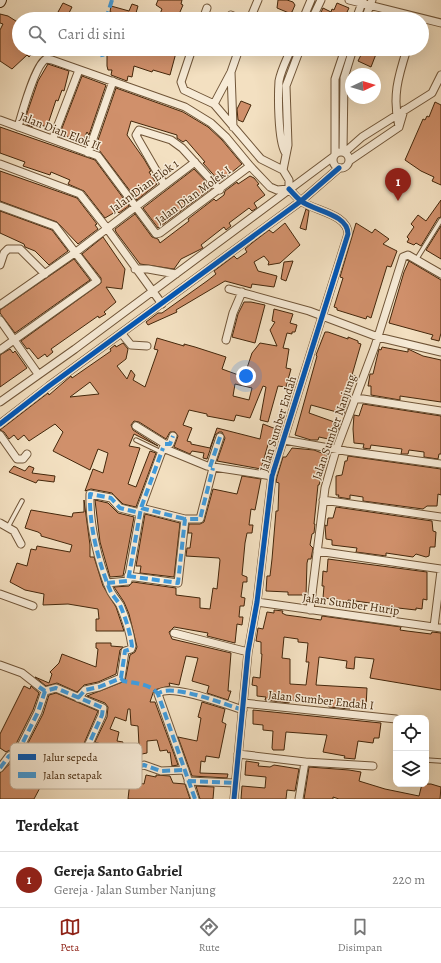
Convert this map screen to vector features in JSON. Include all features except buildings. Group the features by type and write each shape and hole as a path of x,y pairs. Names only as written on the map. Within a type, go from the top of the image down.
{"street":[{"path":"253,12 258,0"},
{"path":"306,12 311,0"},
{"path":"315,12 321,0"},
{"path":"349,0 371,3 397,12"},
{"path":"359,12 363,2"},
{"path":"205,12 207,8"},
{"path":"429,21 441,23"},
{"path":"190,56 181,85 187,91 214,104 261,159 283,170 289,180 289,189"},
{"path":"214,104 231,72 237,56"},
{"path":"283,170 285,152 288,145 281,74 288,56"},
{"path":"283,87 297,56"},
{"path":"339,168 333,162 335,79 343,56"},
{"path":"349,161 344,152 344,78 351,56"},
{"path":"399,126 396,114 396,86 406,56"},
{"path":"18,127 34,79 44,60 52,60 176,103 199,115 226,137 270,187 277,190 289,189"},
{"path":"53,138 79,70"},
{"path":"231,72 233,127"},
{"path":"0,402 75,349 334,155 344,152 362,136 432,93 441,75"},
{"path":"88,153 113,81"},
{"path":"0,424 49,386 122,334 301,201 339,168 345,166 349,161 399,126 404,110"},
{"name":"Jalan Dian Elok II","path":"0,120 53,138 101,158 137,206"},
{"path":"164,184 138,139 137,132 142,130 171,140 182,148 220,190"},
{"name":"Jalan Dian Elok 1","path":"0,305 76,252 106,227 137,206 164,184 195,162"},
{"path":"0,164 80,194 162,304"},
{"name":"Jalan Dian Molek I","path":"137,206 152,231 158,234 220,190 250,166"},
{"name":"Jalan Sumber Endah","path":"234,799 248,652 257,602 272,476 348,238 348,230 342,220 301,201 289,189"},
{"path":"0,206 53,225 96,278 94,284 0,350"},
{"path":"0,265 4,253 8,249 20,249 45,274"},
{"name":"Jalan Sumber Nanjung","path":"310,610 323,500 336,450 378,336 403,257 408,255 416,260"},
{"path":"416,260 441,274"},
{"path":"135,269 148,269 176,274"},
{"path":"230,289 322,316 378,336 441,352"},
{"path":"226,340 233,314 242,292"},
{"path":"0,320 16,340 38,374"},
{"path":"122,334 131,345 147,346"},
{"path":"354,399 441,411"},
{"path":"136,426 163,448 196,463 212,467 272,476"},
{"path":"0,435 16,459 23,459 27,454"},
{"path":"107,583 127,582 140,511 163,448 170,444 173,436"},
{"path":"78,698 87,689 98,687 121,678 125,651 132,648 129,629 124,615 107,583 94,535 90,494 111,498 120,508 200,519 220,437"},
{"path":"284,440 336,450 441,464"},
{"path":"323,500 441,517"},
{"path":"128,576 178,583 185,518"},
{"path":"0,523 18,535 21,544"},
{"path":"317,551 441,570 438,628"},
{"path":"0,594 33,606"},
{"name":"Jalan Sumber Hurip","path":"257,602 438,628"},
{"path":"174,633 248,652"},
{"path":"0,664 22,673 45,690 56,688 103,708 89,743"},
{"path":"22,743 38,712 45,690"},
{"name":"Jalan Sumber Endah I","path":"185,770 179,750 158,698 159,693 167,690 183,692 243,706 393,718"},
{"path":"238,754 305,762 373,766"},
{"path":"0,768 10,756"},
{"path":"299,799 305,762"},
{"path":"142,766 161,771 185,770 195,799"},
{"path":"188,781 235,783"}],"lane":[{"path":"416,260 441,220"},
{"path":"136,440 163,448"},
{"path":"8,527 22,501"},
{"path":"429,760 441,761"}],"marked path":[{"path":"108,12 112,0"},
{"path":"165,444 170,444 173,436"},
{"path":"210,467 220,437"},
{"path":"107,583 128,581 141,508 163,448"},
{"path":"128,576 178,583 185,519 200,519 213,468"},
{"path":"78,698 85,690 99,687 121,678 125,651 131,649 132,646 124,615 120,605 110,590 98,555 91,518 90,494 111,498 120,508 140,513"},
{"path":"141,508 185,519"},
{"path":"121,678 123,681 147,686 158,694"},
{"path":"39,687 45,691 56,688 103,708 102,715 89,743"},
{"path":"22,743 38,712 45,691"},
{"path":"195,799 158,694 164,691 186,692 243,710"},
{"path":"0,768 10,756"},
{"path":"142,766 161,771 185,770"},
{"path":"188,781 235,783"}],"cycle path":[{"path":"0,424 49,386 301,201 339,168"},
{"path":"234,799 248,652 257,602 272,476 348,234 347,227 337,217 301,201 289,189"}],"place":[{"name":"Gereja Santo Gabriel","path":"398,201"}]}
